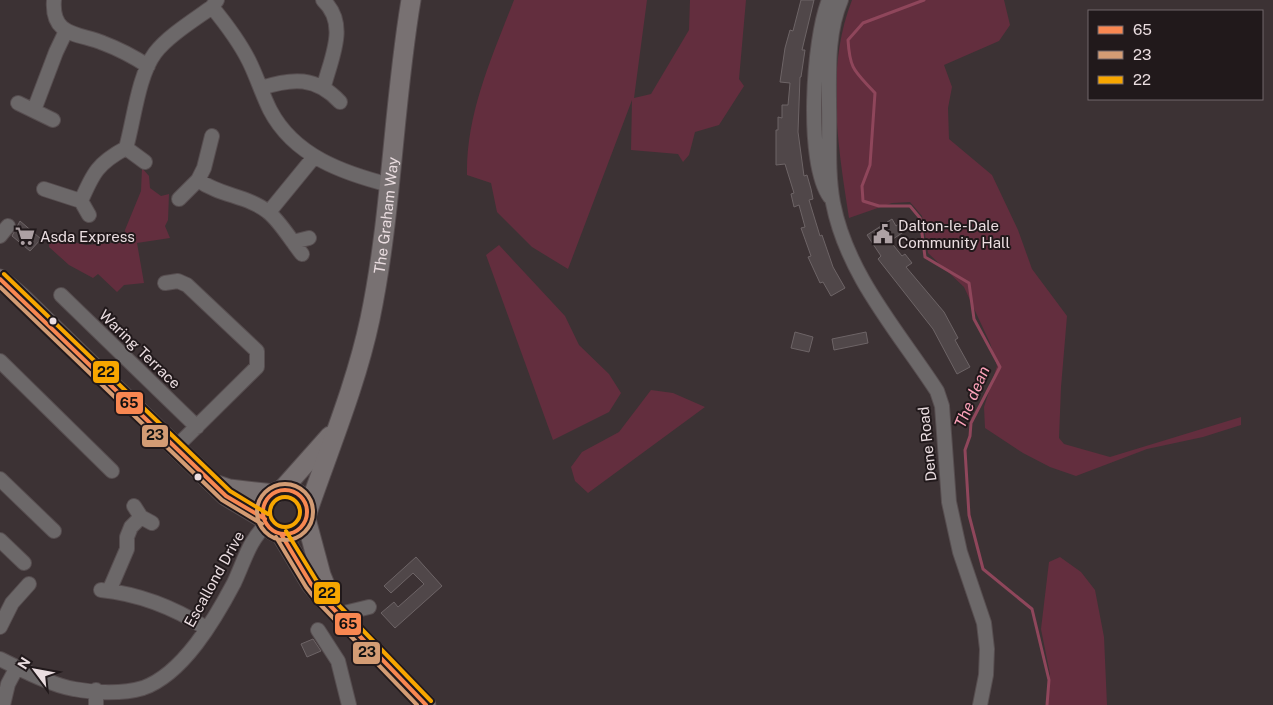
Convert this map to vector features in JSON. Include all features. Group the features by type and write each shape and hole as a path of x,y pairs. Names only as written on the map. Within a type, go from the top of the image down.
{"main road":[{"name":"The Graham Way","path":"307,516 357,368 370,319 390,185 411,0"},
{"path":"0,279 25,301 174,449 226,496 271,526 296,531 307,516"},
{"name":"The Graham Way","path":"277,492 337,427"},
{"path":"213,484 229,489 297,494 304,500 321,575 339,612"},
{"path":"277,492 265,505 271,526 312,584 426,705"}],"street":[{"path":"54,0 55,18 70,34 102,42 148,66"},
{"name":"Dene Road","path":"841,0 830,9 824,48 833,202 841,236 852,261 866,287 937,391 942,406 949,502 960,552 984,623 987,649 986,675 980,705"},
{"path":"317,1 334,13 338,23 337,37 324,86"},
{"path":"75,200 94,172 111,156 126,148 134,122 142,81 155,53 215,4 234,34 278,122 301,147 339,170 390,185"},
{"path":"34,110 66,31"},
{"path":"261,88 280,82 294,81 324,86 340,102"},
{"path":"18,102 53,120"},
{"path":"179,199 198,180 204,168 212,136"},
{"path":"126,148 145,162"},
{"path":"269,212 314,156"},
{"path":"198,180 211,190 256,205 269,212 302,254"},
{"path":"44,190 75,200 89,214"},
{"path":"293,242 309,238"},
{"path":"165,283 178,281 187,285 257,351 256,367 174,449"},
{"name":"Waring Terrace","path":"61,295 196,427"},
{"path":"0,361 112,471"},
{"path":"0,479 54,531"},
{"path":"142,515 131,528 127,537 128,549 105,591 129,593 184,614 206,628"},
{"name":"Escallond Drive","path":"0,659 73,689 122,692 143,688 166,676 192,650 233,584 254,538 271,526"},
{"path":"0,540 24,563"},
{"path":"0,627 12,603 29,584"},
{"path":"8,586 19,595"},
{"path":"339,612 369,607"},
{"path":"318,630 338,661 349,705"},
{"path":"3,705 8,684 17,667"},
{"path":"96,690 96,705"}],"shaded area":[{"path":"514,0 647,0 634,98 651,94 689,30 690,0 746,0 739,79 744,86 719,125 695,132 689,155 683,162 678,154 631,150 632,100 568,269 532,247 497,212 491,183 467,175 468,152 476,107 489,64"},
{"path":"852,0 1004,0 1010,25 999,41 944,65 952,87 948,108 949,139 992,175 1018,230 1032,269 1067,316 1059,438 1064,444 1110,457 1241,417 1241,425 1203,437 1147,449 1076,476 1050,467 1023,453 985,428 984,407 997,366 990,343 964,287 928,253 922,216 910,202 892,203 849,218 838,136 836,81 844,26"},
{"path":"142,168 149,176 150,188 161,196 169,194 168,220 165,226 170,238 137,243 144,283 124,285 117,292 98,274 93,278 69,265 49,247 50,237 86,245 126,242 125,230 141,191"},
{"path":"499,245 565,316 579,345 609,374 621,393 609,412 553,440 486,255"},
{"path":"651,390 673,393 705,407 588,493 575,481 571,467 582,452 619,432"},
{"path":"1060,557 1081,572 1095,590 1104,637 1107,705 1046,705 1050,674 1041,629 1049,562"}],"building":[{"path":"801,0 814,0 802,50 805,50 800,77 798,132 804,176 807,175 813,199 809,200 820,236 822,235 833,267 845,288 831,296 823,282 820,283 808,257 811,256 801,228 805,227 799,205 794,207 791,194 794,193 785,164 776,165 778,117 782,118 782,105 788,105 790,83 780,82 785,48 790,30 793,31"},
{"path":"892,219 896,226 903,221 908,229 890,241 902,256 905,254 912,263 906,267 944,312 958,338 955,340 970,367 957,374 933,329 878,259 881,256 867,235"},
{"name":"Asda Express","path":"20,221 41,239 30,251 12,236"},
{"path":"795,332 813,337 809,352 791,348"},
{"path":"866,332 868,343 834,350 832,339"},
{"path":"416,557 442,586 395,628 381,613 394,602 398,607 424,584 413,573 391,593 384,586"},
{"path":"313,639 321,651 307,657 301,644"}],"waterway":[{"name":"The dean","path":"924,0 863,23 848,40 852,65 875,93 870,165 862,186 863,201 879,206 910,206 920,218 925,257 969,283 974,319 1000,367 971,423 970,436 965,450 969,515 983,569 1032,609 1049,680 1047,705"}],"transit line":[{"name":"22","path":"4,274 230,491 268,514"},
{"name":"65","path":"0,279 226,496 265,519"},
{"name":"23","path":"0,287 222,500 262,524"},
{"name":"23","path":"285,484 296,486 305,492 311,501 313,512 311,523 305,532 296,538 285,540 274,538 265,532 259,523 257,512 259,501 265,492 274,486 285,484"},
{"name":"65","path":"285,490 297,494 303,500 307,512 303,524 297,530 285,534 273,530 267,524 263,512 267,500 273,494 285,490"},
{"name":"22","path":"285,497 296,501 300,512 296,523 285,527 274,523 270,512 274,501 285,497"},
{"name":"22","path":"286,531 316,580 326,592 431,701"},
{"name":"65","path":"281,534 311,584 321,596 426,705"},
{"name":"23","path":"276,537 316,600 417,705"}],"place":[{"name":"Dalton-le-Dale Community Hall","path":"883,234"},
{"name":"Asda Express","path":"25,236"}]}
